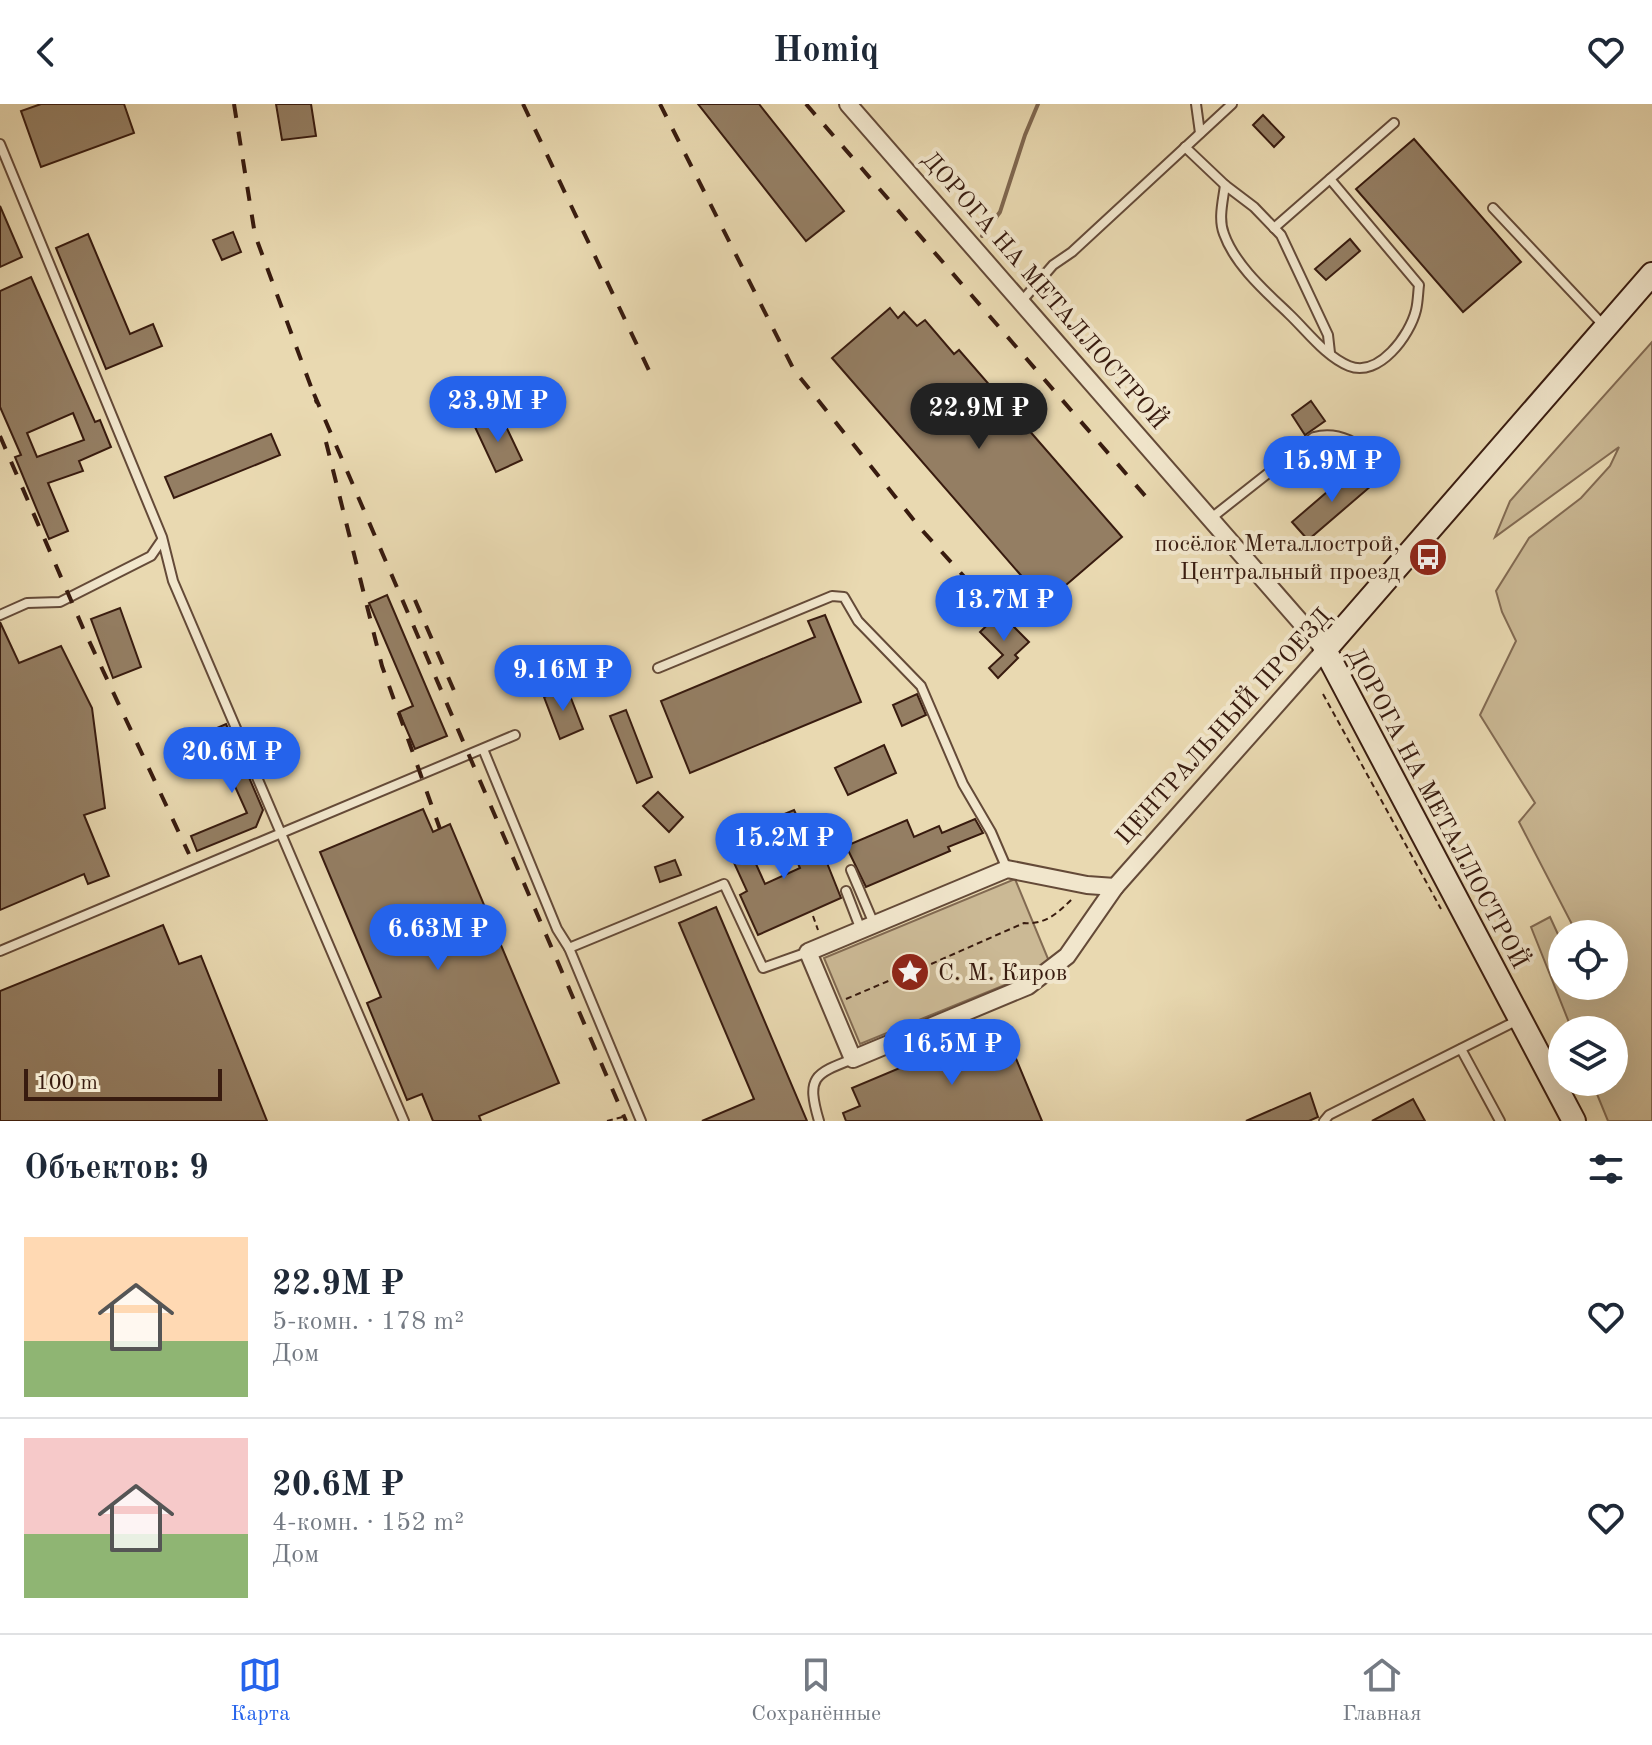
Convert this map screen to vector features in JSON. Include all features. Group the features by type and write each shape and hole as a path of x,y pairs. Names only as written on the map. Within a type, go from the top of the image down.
{"street":[{"name":"ДОРОГА НА МЕТАЛЛОСТРОЙ","path":"848,104 1325,650 1574,1121"},
{"name":"ЦЕНТРАЛЬНЫЙ ПРОЕЗД","path":"853,1059 1028,986 1067,956 1115,887 1652,274"},
{"path":"853,1059 808,952 1007,869 1087,885 1115,887"}],"lane":[{"path":"1196,104 1200,133"},
{"path":"1021,302 1053,265 1072,252 1232,104"},
{"path":"1274,228 1394,123"},
{"path":"0,144 162,540 173,581 404,1121"},
{"path":"1185,147 1274,228 1288,250 1328,335 1330,353"},
{"path":"1225,185 1221,210 1223,233 1236,254 1261,286 1330,353 1348,366 1363,369 1378,363 1400,343 1416,312 1419,285 1330,179"},
{"path":"1493,208 1605,327"},
{"path":"1210,519 1314,437 1330,432 1369,452 1378,461"},
{"path":"0,615 27,603 60,602 151,556 162,540"},
{"path":"658,668 832,596 844,597 858,621 921,686 963,784 991,832 1007,869"},
{"path":"0,951 515,735"},
{"path":"483,749 557,929 569,948 641,1119"},
{"path":"851,870 868,927"},
{"path":"569,948 724,884 763,968 808,952"},
{"path":"846,891 868,927"},
{"path":"1324,1121 1329,1115 1520,1019"},
{"path":"1461,1049 1500,1121"},
{"path":"819,1121 813,1105 815,1081 821,1072 853,1059"}],"path":[{"path":"1323,694 1444,916"},
{"path":"922,968 1024,923 1049,919 1087,885"},
{"path":"906,960 918,962 922,968 918,980 905,981 900,976 899,970 906,960"},
{"path":"830,1005 900,976"},
{"path":"607,1121 624,1116 641,1119"}],"shaded area":[{"path":"1652,342 1652,1121 1608,1121 1598,1096 1628,1096 1628,1016 1566,1016 1560,1000 1628,1000 1628,920 1570,920 1519,822 1535,803 1480,715 1516,641 1496,591 1529,538 1581,498 1610,466 1619,447 1495,537 1510,501"},
{"path":"1015,879 1051,966 860,1044 824,958"},
{"path":"1550,917 1551,920 1548,920 1548,970 1531,927"}],"building":[{"path":"41,104 124,104 134,133 41,167 21,111"},
{"path":"276,104 311,104 316,136 282,140"},
{"path":"698,104 759,104 844,211 806,241"},
{"path":"1263,115 1284,137 1274,147 1253,125"},
{"path":"1414,139 1521,262 1463,312 1356,189"},
{"path":"0,206 22,257 0,267"},
{"path":"233,232 241,252 222,260 213,240"},
{"path":"88,234 130,334 153,324 162,346 106,369 56,248"},
{"path":"1350,239 1360,251 1326,280 1315,269"},
{"path":"31,277 95,422 100,420 111,447 79,461 83,471 48,483 68,531 49,539 15,457 21,455 0,407 0,291","holes":["73,413 84,440 37,457 27,433"]},
{"path":"890,308 898,318 904,312 917,326 925,320 954,354 959,350 1122,537 1045,603 832,358"},
{"path":"1311,401 1325,421 1305,435 1292,415"},
{"path":"501,416 522,460 496,472 475,427"},
{"path":"271,434 280,455 174,498 165,477"},
{"path":"1355,468 1371,486 1308,540 1292,522"},
{"path":"387,595 447,736 415,749 399,712 413,706 369,603"},
{"path":"120,608 141,667 113,678 91,619"},
{"path":"1000,613 1029,642 998,678 989,668 1003,655 980,632"},
{"path":"825,615 861,702 690,773 661,701 815,637 808,621"},
{"path":"0,622 19,663 61,646 92,708 105,808 84,815 109,876 88,884 84,874 0,910"},
{"path":"607,652 613,668 593,675 587,659"},
{"path":"567,688 583,729 560,739 544,697"},
{"path":"917,694 926,715 902,726 893,705"},
{"path":"626,710 652,777 637,783 610,716"},
{"path":"226,724 263,810 256,827 197,851 191,836 247,813 210,731"},
{"path":"884,745 896,773 848,795 835,768"},
{"path":"658,792 683,817 669,832 643,806"},
{"path":"423,809 433,832 450,824 559,1083 479,1116 481,1121 433,1121 422,1094 407,1100 367,1003 381,997 320,852"},
{"path":"794,810 818,861 825,858 841,898 758,935 740,895 747,891 724,841 742,833 765,884 800,868 777,817"},
{"path":"975,819 983,833 948,847 950,851 866,887 846,846 907,820 914,837 939,826 942,833"},
{"path":"675,860 681,875 660,882 655,867"},
{"path":"716,907 807,1121 702,1121 754,1099 679,923"},
{"path":"163,925 179,964 201,956 267,1121 0,1121 0,991"},
{"path":"1002,1025 1042,1121 846,1121 843,1113 860,1106 852,1088"},
{"path":"1310,1093 1318,1117 1309,1121 1246,1121"},
{"path":"1413,1099 1425,1121 1372,1121"}],"waterway":[{"path":"982,236 1000,212 1038,104"}],"railway":[{"path":"234,104 255,235 317,403"},
{"path":"523,104 654,381"},
{"path":"660,104 794,370 921,529 988,603"},
{"path":"806,104 1147,498"},
{"path":"314,394 626,1121"},
{"path":"0,436 83,628 189,854"},
{"path":"326,442 382,666 440,829"},
{"path":"415,600 455,693"}],"place":[{"name":"посёлок Металлострой, Центральный проезд","path":"1428,557"},
{"name":"С. М. Киров","path":"910,972"}]}
